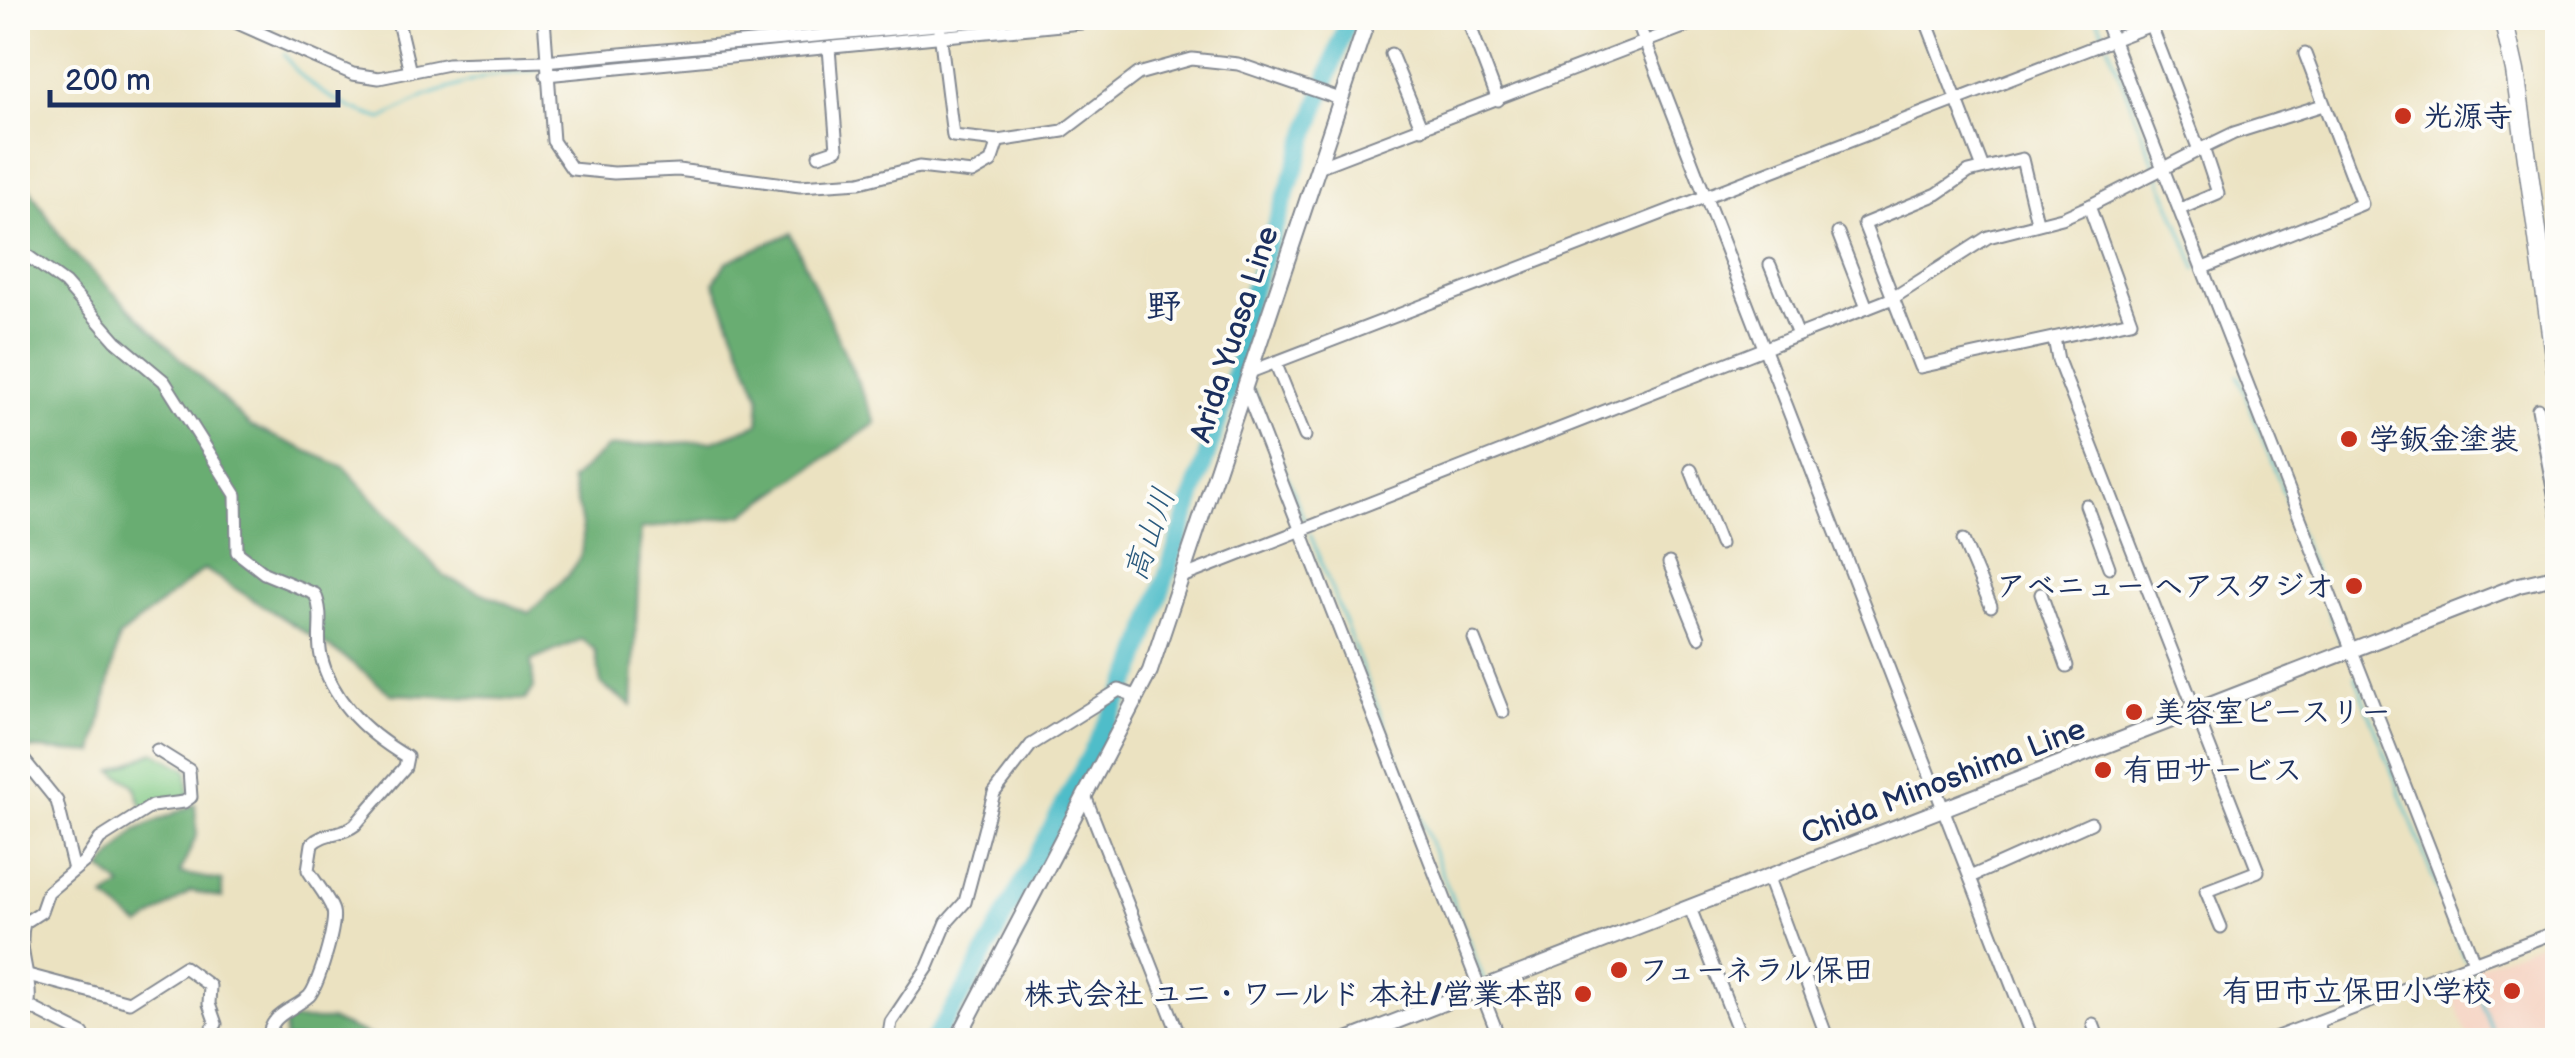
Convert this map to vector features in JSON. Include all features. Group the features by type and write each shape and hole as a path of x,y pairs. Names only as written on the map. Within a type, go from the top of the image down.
{"highway":[{"path":"2502,18 2515,70 2558,384"}],"main road":[{"name":"Arida Yuasa Line","path":"958,1040 1138,697 1182,577 1368,18"},
{"name":"Chida Minoshima Line","path":"1348,1040 2519,585 2558,576"}],"street":[{"path":"226,18 353,74 379,78 481,61 545,68 829,48 939,26 1132,18"},
{"path":"396,18 410,72"},
{"path":"544,18 552,140 572,169 614,174 678,170 800,186 860,182 918,167 972,173 991,162 998,141"},
{"path":"545,68 1013,18"},
{"path":"1636,18 2033,1040"},
{"path":"1318,168 1707,18"},
{"path":"1925,18 1983,168"},
{"path":"2104,18 2474,962"},
{"path":"1250,372 2149,21 2218,192 2180,209"},
{"path":"939,26 953,136 998,141 1064,132 1138,74 1164,70 1192,59 1238,64 1340,98"},
{"path":"1470,26 1498,100"},
{"path":"819,154 837,148 829,48"},
{"path":"1391,54 1422,129"},
{"path":"2203,268 2362,204 2304,54"},
{"path":"1182,577 1893,298 1988,237 2062,218 2234,133 2323,105"},
{"path":"2037,222 2022,159 1983,168 1864,224 1920,367 2131,321 2089,206"},
{"path":"1838,233 1867,308"},
{"path":"18,248 75,293 116,341 164,381 236,495 237,552 264,572 315,594 323,612 320,653 329,678 350,712 372,736 406,756 405,767 355,825 347,832 326,833 312,844 308,870 333,911 332,925 312,991 271,1024 268,1040"},
{"path":"1770,265 1798,336"},
{"path":"2054,338 2058,360 2258,871 2206,891 2221,927"},
{"path":"1275,362 1305,436"},
{"path":"1245,388 1486,988 1500,1040"},
{"path":"2538,409 2558,515"},
{"path":"1691,470 1720,544"},
{"path":"2086,505 2109,567"},
{"path":"1963,540 1991,606"},
{"path":"1669,563 1699,636"},
{"path":"2041,594 2067,666"},
{"path":"1474,639 1503,712"},
{"path":"888,1040 891,1022 928,967 947,922 964,902 994,794 1026,750 1119,690 1138,697"},
{"path":"18,1029 30,1008 22,950 24,923 41,912 48,892 74,870 100,839 152,806 184,802 191,797 189,770 157,750"},
{"path":"23,758 55,798 74,870"},
{"path":"1086,796 1181,1040"},
{"path":"1970,876 2092,823"},
{"path":"1768,878 1828,1040"},
{"path":"1690,908 1742,1040"},
{"path":"2269,1040 2293,1036 2317,1022 2558,931"},
{"path":"28,975 129,1002 184,967 210,986 209,1004 216,1024 203,1040"},
{"path":"30,1008 83,1034 81,1040"},
{"path":"2317,1022 2324,1040"},
{"path":"2092,1024 2099,1040"}],"shaded area":[{"name":"有田市立保田小学校","path":"2557,936 2557,1040 2461,1040 2468,1037 2453,997 2481,986 2475,968"}],"green space":[{"path":"18,171 69,249 250,426 344,467 445,577 529,613 564,580 580,556 582,527 571,480 608,447 713,441 758,424 760,397 714,282 726,262 791,233 876,423 743,515 641,529 632,706 601,684 595,650 582,639 531,661 534,688 525,700 391,694 343,656 204,569 119,637 94,753 21,748"},
{"path":"154,752 187,770 189,796 144,811 134,785 113,771"},
{"path":"195,804 197,834 180,873 222,881 222,898 191,891 140,926 105,898 122,886 101,869 136,830"},
{"path":"284,1020 331,1020 380,1040 285,1040"}],"waterway":[{"path":"249,18 272,28"},
{"path":"1053,20 1078,18"},
{"name":"高山川","path":"933,1040 969,984 1134,672 1238,363 1240,325 1349,18"},
{"path":"2097,18 2105,37"},
{"path":"550,68 811,44"},
{"path":"2108,45 2156,168"},
{"path":"284,54 303,77 327,96 382,119 426,96 485,77 542,69"},
{"path":"2159,175 2197,270"},
{"name":"高山川","path":"1238,363 1242,369"},
{"path":"2238,375 2342,644"},
{"path":"1253,390 1305,522"},
{"path":"1310,534 1485,983"},
{"path":"2355,676 2465,960"},
{"path":"2468,967 2496,1040"},
{"path":"1488,991 1507,1040"}],"place":[{"name":"光源寺","path":"2403,116"},
{"name":"学鈑金塗装","path":"2349,439"},
{"name":"アベニュー ヘアスタジオ","path":"2354,586"},
{"name":"美容室ピースリー","path":"2134,712"},
{"name":"有田サービス","path":"2103,770"},
{"name":"フューネラル保田","path":"1619,970"},
{"name":"有田市立保田小学校","path":"2512,991"},
{"name":"株式会社 ユニ・ワールド 本社/営業本部","path":"1583,994"}],"district":[{"name":"野","path":"1164,306"}]}
